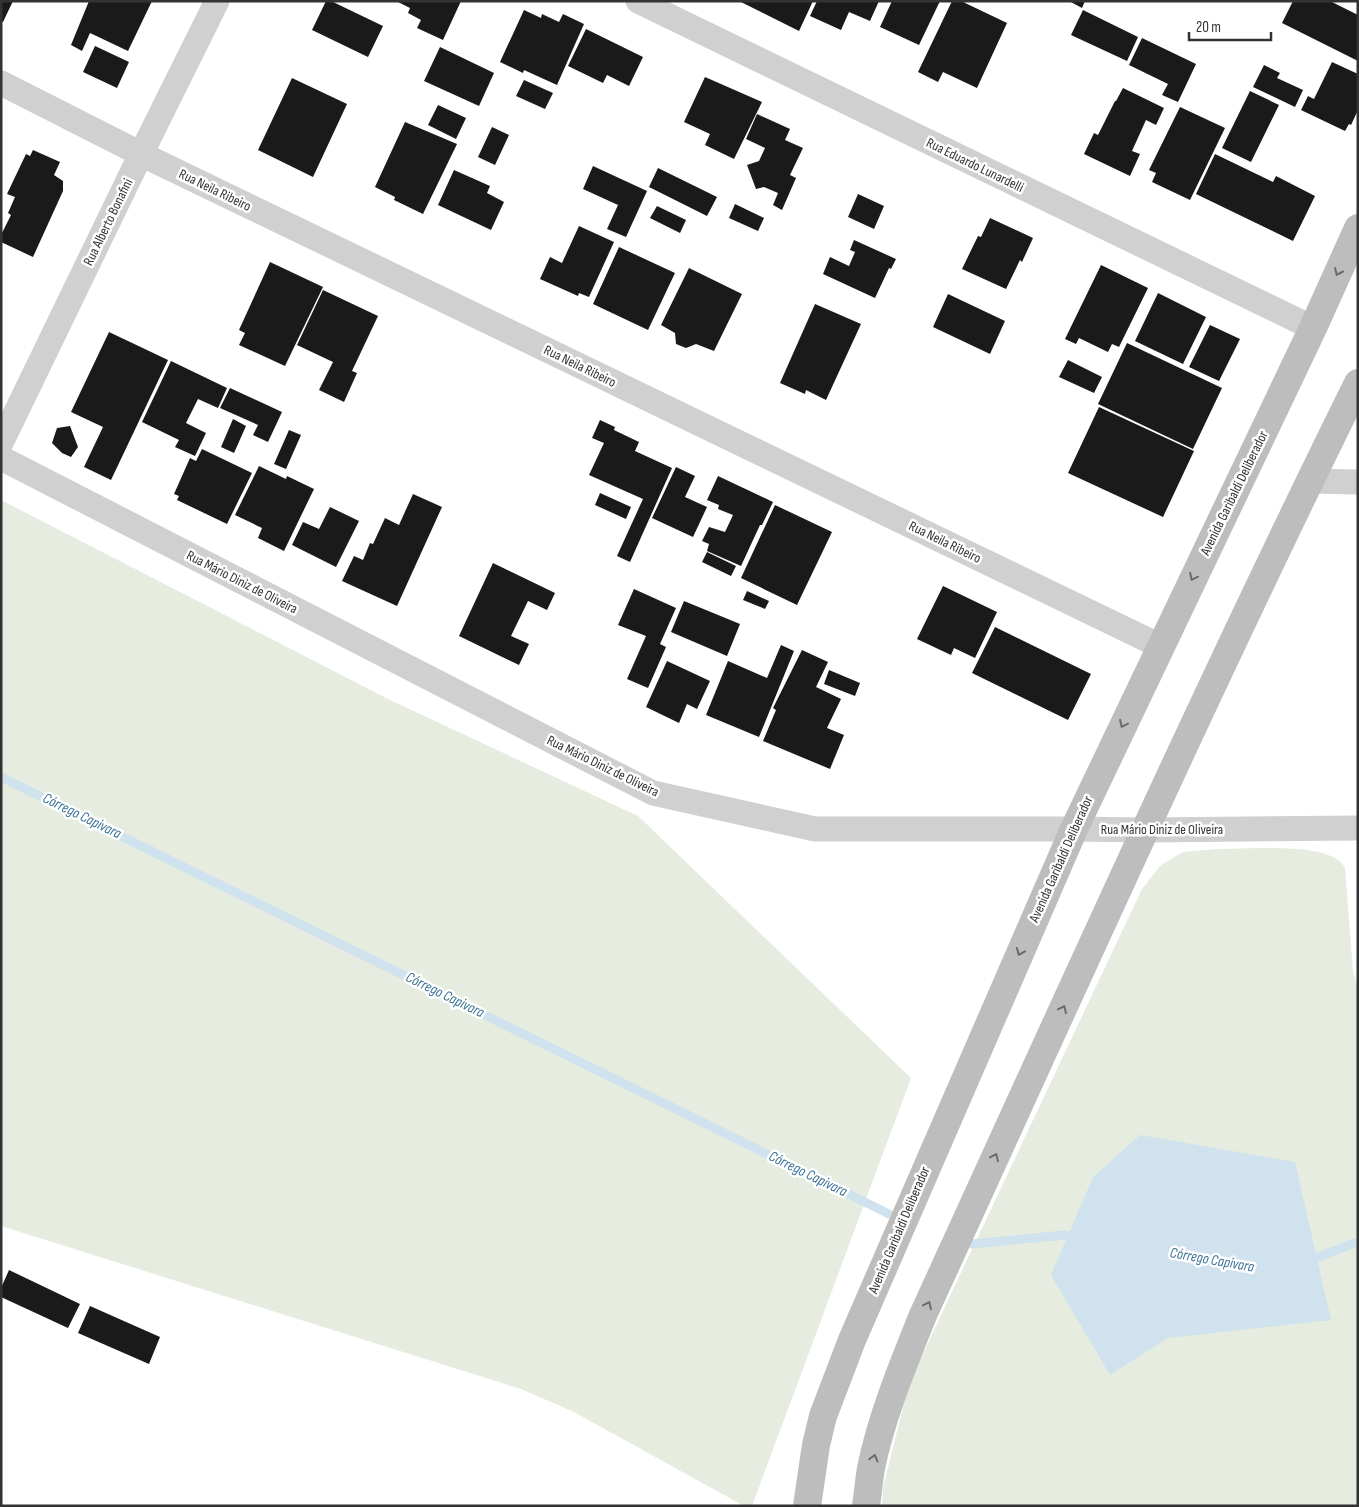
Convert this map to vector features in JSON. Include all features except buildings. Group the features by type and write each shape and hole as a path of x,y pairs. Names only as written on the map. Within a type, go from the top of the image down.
{"street":[{"name":"Rua Alberto Bonafini","path":"1,443 217,1"},
{"name":"Rua Eduardo Lunardelli","path":"638,1 1313,328"},
{"name":"Rua Neila Ribeiro","path":"1,83 141,154 1160,646"},
{"name":"Avenida Garibaldi Deliberador","path":"807,1506 816,1445 823,1416 852,1340 1074,829 1313,328 1358,228"},
{"path":"866,1506 871,1468 886,1415 916,1332 1144,830 1358,383"},
{"name":"Rua Mário Diniz de Oliveira","path":"1,458 653,793 815,829 1144,830 1358,828"},
{"path":"1310,481 1358,482"}],"shaded area":[{"path":"1,500 388,699 638,816 911,1078 752,1506 744,1506 574,1412 521,1389 1,1226"},
{"path":"1276,848 1308,850 1333,857 1345,867 1353,972 1358,986 1358,1506 882,1506 883,1488 909,1383 1142,889 1161,865 1183,852 1216,849"}],"water":[{"path":"1140,1135 1295,1162 1331,1320 1168,1338 1110,1375 1051,1275 1093,1177"}],"waterway":[{"name":"Córrego Capivara","path":"1,777 889,1214"},
{"name":"Córrego Capivara","path":"972,1244 1064,1235 1078,1238"},
{"name":"Córrego Capivara","path":"1306,1262 1358,1243"}]}
